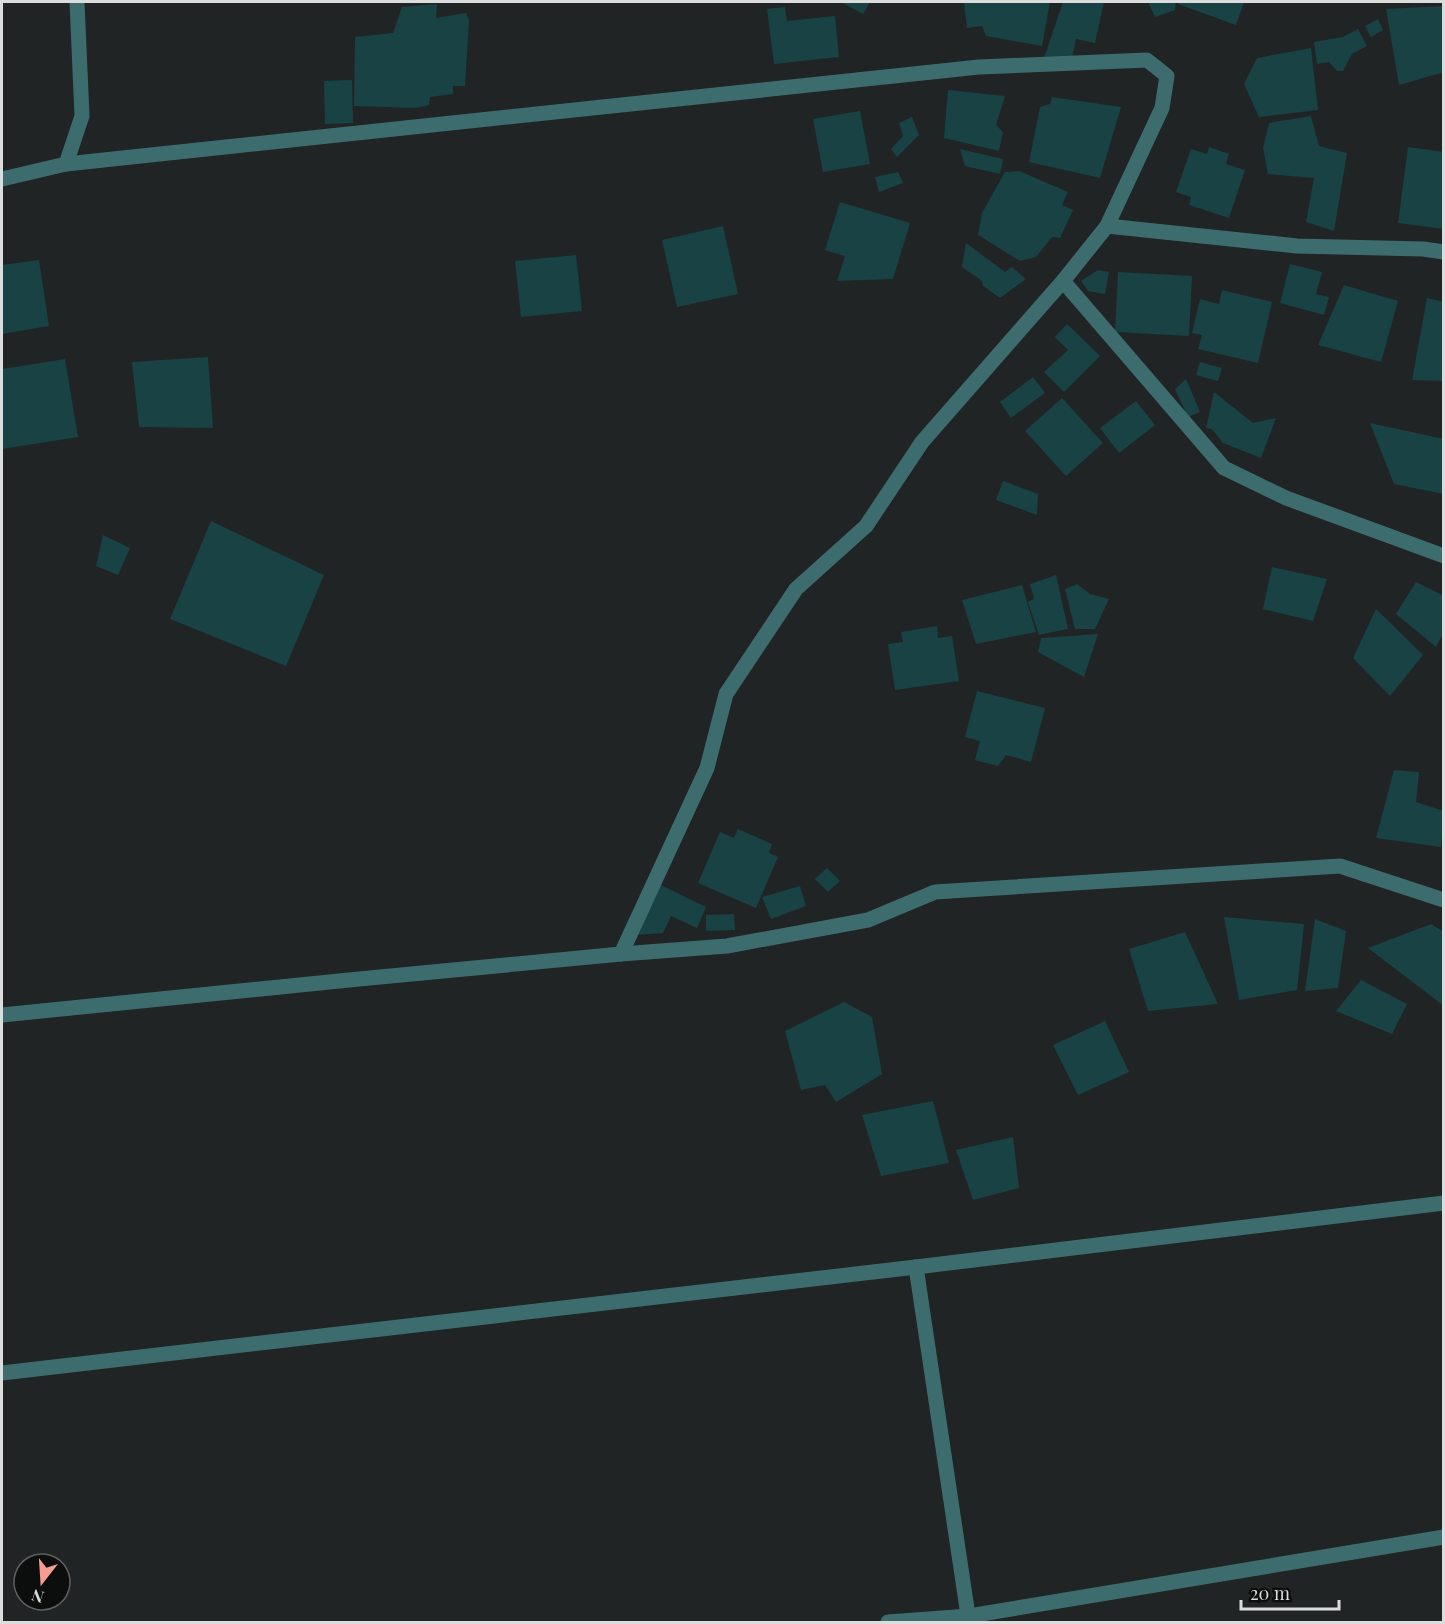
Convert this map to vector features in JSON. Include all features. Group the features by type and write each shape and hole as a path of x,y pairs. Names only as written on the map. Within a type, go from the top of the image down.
{"street":[{"path":"66,164 82,116 77,2"},
{"path":"2,179 66,164 979,67 1148,60 1167,76 1162,108 1107,226 1063,281 922,442 866,526 796,589 726,694 707,768 621,954"},
{"path":"1107,226 1298,246 1424,249 1443,252"},
{"path":"1063,281 1224,468 1286,498 1443,556"},
{"path":"2,1015 621,954 727,946 868,920 935,892 958,890 1340,866 1443,900"},
{"path":"2,1373 916,1267 1443,1203"},
{"path":"916,1267 969,1620"},
{"path":"888,1623 969,1620 1443,1537"}],"building":[{"path":"841,2 870,2 863,14"},
{"path":"964,2 1050,2 1042,46 986,36 982,26 967,28"},
{"path":"1063,2 1104,2 1095,43 1076,39 1072,58 1043,61"},
{"path":"1148,2 1176,2 1175,10 1155,17"},
{"path":"1179,2 1244,2 1236,25 1178,4"},
{"path":"437,4 436,18 466,13 469,21 465,86 453,86 453,94 430,97 429,105 416,108 354,106 355,37 393,33 402,7"},
{"path":"1444,6 1444,72 1399,85 1386,9"},
{"path":"785,7 787,21 835,16 839,57 774,64 767,9"},
{"path":"1378,19 1383,30 1371,37 1365,26"},
{"path":"1358,29 1367,46 1352,54 1343,71 1337,71 1329,62 1317,64 1314,42 1343,37"},
{"path":"1311,48 1318,110 1259,117 1244,84 1257,58"},
{"path":"352,80 353,123 325,124 324,81"},
{"path":"948,90 1005,96 996,125 1003,132 999,151 944,138"},
{"path":"1052,97 1121,107 1100,178 1029,162 1040,107 1050,104"},
{"path":"860,111 870,164 823,172 813,119"},
{"path":"1311,116 1319,146 1347,153 1334,231 1306,222 1314,178 1268,174 1263,148 1269,123"},
{"path":"912,117 919,135 897,157 891,149 903,136 899,123"},
{"path":"1209,147 1229,154 1226,164 1245,170 1229,218 1189,205 1191,197 1176,192 1191,149 1207,154"},
{"path":"1408,147 1444,152 1444,229 1398,223"},
{"path":"960,149 1003,159 1000,174 965,166"},
{"path":"1019,171 1068,192 1062,205 1073,210 1060,238 1052,237 1036,257 1020,261 978,235 982,213 1005,172"},
{"path":"898,172 903,183 879,192 875,177"},
{"path":"840,202 910,223 893,279 837,281 845,256 825,250"},
{"path":"723,226 738,294 677,307 662,240"},
{"path":"966,243 1005,272 1012,267 1026,279 1000,298 962,267"},
{"path":"576,255 582,311 521,317 515,261"},
{"path":"39,260 49,326 2,334 2,265"},
{"path":"1290,264 1322,272 1316,294 1329,297 1324,315 1280,303"},
{"path":"1098,270 1109,272 1105,294 1088,291 1081,281"},
{"path":"1118,272 1192,276 1189,336 1115,332"},
{"path":"1344,285 1398,301 1381,362 1318,345"},
{"path":"1222,290 1272,302 1258,363 1198,349 1202,335 1192,333 1200,299 1219,304"},
{"path":"1427,298 1444,302 1444,381 1412,380"},
{"path":"1067,324 1100,356 1064,392 1044,372 1068,350 1055,337"},
{"path":"208,357 213,428 139,427 132,362"},
{"path":"65,359 78,437 2,449 2,369"},
{"path":"1200,362 1222,368 1218,381 1196,375"},
{"path":"1033,377 1045,393 1011,418 1000,402"},
{"path":"1186,379 1200,412 1188,417 1175,389"},
{"path":"1214,392 1253,423 1276,418 1261,458 1223,443 1212,429 1206,428"},
{"path":"1062,398 1103,443 1066,476 1025,431"},
{"path":"1136,401 1155,425 1119,453 1100,428"},
{"path":"1370,423 1444,439 1444,494 1394,484"},
{"path":"1003,481 1038,494 1037,515 996,500"},
{"path":"211,521 324,575 286,666 170,619"},
{"path":"103,535 130,548 118,575 96,566"},
{"path":"1272,567 1327,579 1313,621 1263,609"},
{"path":"1056,575 1068,629 1039,635 1028,602 1034,599 1030,584"},
{"path":"1416,582 1444,596 1444,631 1436,647 1396,614"},
{"path":"1077,584 1090,594 1109,599 1095,629 1075,629 1065,589"},
{"path":"1022,585 1036,632 976,644 962,600"},
{"path":"1376,609 1423,655 1390,696 1353,658"},
{"path":"937,626 938,638 952,636 959,681 895,690 888,644 903,642 901,632"},
{"path":"1098,634 1084,677 1038,652 1041,638"},
{"path":"977,691 1045,708 1031,762 1006,755 998,766 975,760 980,741 965,737"},
{"path":"1394,770 1419,772 1416,802 1444,811 1441,847 1376,838"},
{"path":"738,829 772,844 769,853 778,857 756,908 698,883 720,832 734,838"},
{"path":"827,868 840,881 828,892 815,879"},
{"path":"661,885 706,907 697,928 671,916 663,933 636,935"},
{"path":"800,886 806,906 771,919 762,897"},
{"path":"734,914 735,930 706,931 706,915"},
{"path":"1224,917 1304,924 1297,990 1239,1000"},
{"path":"1315,919 1346,931 1338,988 1305,991"},
{"path":"1431,924 1444,932 1444,1006 1368,948"},
{"path":"1185,932 1218,1004 1148,1011 1129,949"},
{"path":"1361,980 1407,1004 1392,1034 1336,1011"},
{"path":"844,1002 872,1017 882,1074 836,1102 825,1085 801,1090 785,1031"},
{"path":"1105,1021 1129,1072 1078,1095 1053,1045"},
{"path":"933,1101 949,1163 881,1176 862,1115"},
{"path":"1013,1137 1019,1188 973,1200 956,1150"}]}
